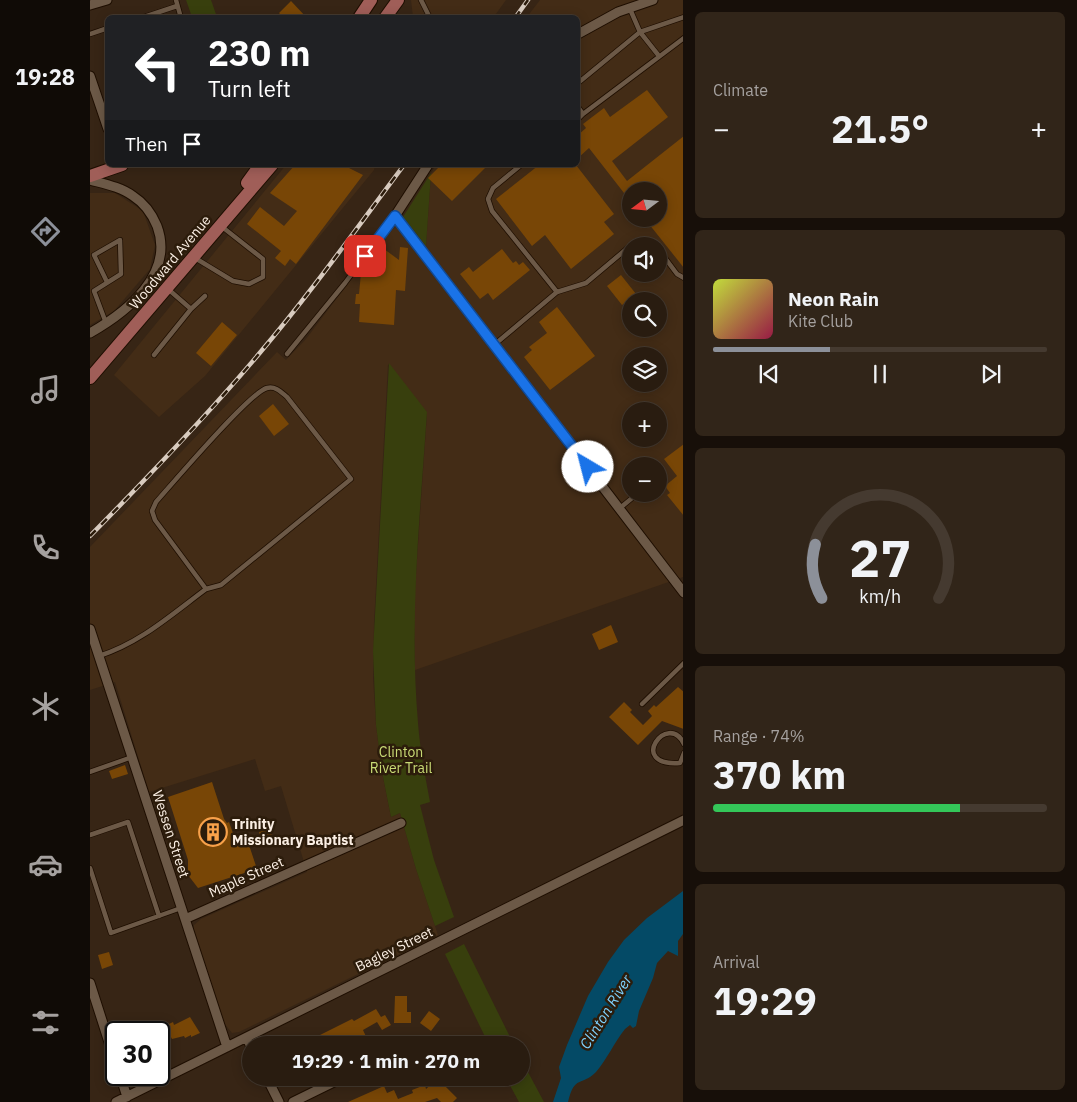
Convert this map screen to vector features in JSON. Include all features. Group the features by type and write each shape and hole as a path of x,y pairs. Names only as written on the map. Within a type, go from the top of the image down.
{"main road":[{"path":"387,15 398,0"},
{"path":"361,15 369,1"},
{"path":"90,176 115,167"},
{"path":"220,225 236,198 259,167"},
{"name":"Woodward Avenue","path":"91,376 270,167"}],"street":[{"path":"90,5 107,0"},
{"path":"580,33 606,17 652,0"},
{"path":"90,76 105,120"},
{"path":"427,167 395,216 683,593"},
{"path":"90,180 126,191 141,202 155,222 161,242 160,261 150,282 124,311 90,334"},
{"name":"Wessen Street","path":"90,629 92,642 99,656 227,1047"},
{"name":"Bagley Street","path":"251,1036 683,820"},
{"name":"Maple Street","path":"185,919 401,823"},
{"path":"90,983 105,1030"},
{"name":"Bagley Street","path":"116,1102 242,1040"},
{"path":"124,1086 127,1097"},
{"path":"271,1086 279,1102"},
{"path":"293,1102 326,1086"}],"lane":[{"path":"176,0 180,15"},
{"path":"422,0 429,15"},
{"path":"150,15 178,6"},
{"path":"629,7 640,32 659,56"},
{"path":"580,81 640,32 683,17"},
{"path":"90,34 105,29"},
{"path":"580,117 683,38"},
{"path":"580,110 583,114"},
{"path":"519,167 493,188 488,199 492,211 557,292"},
{"path":"287,354 345,283 395,216"},
{"path":"194,257 232,281 249,284 263,277 262,260 220,225"},
{"path":"106,324 99,310 94,291 122,274 120,240 94,255 107,282"},
{"path":"494,344 557,292 586,283 622,253"},
{"path":"667,261 677,274 683,278"},
{"path":"167,288 192,309"},
{"path":"154,355 204,296"},
{"path":"99,656 120,650 144,636 206,589 220,585 351,478 288,397 277,388 267,388 259,392 224,427 156,502 152,511 155,520 206,589"},
{"path":"619,509 627,502"},
{"path":"642,704 683,663"},
{"path":"683,744 678,736 668,733 658,738 654,746 655,756 662,762 682,766 683,753"},
{"path":"90,772 132,757"},
{"path":"90,835 128,822 159,916"},
{"path":"90,868 111,933 181,908"}],"shaded area":[{"path":"411,0 506,0 495,15 413,15"},
{"path":"540,0 683,0 683,577 415,670 414,603 427,413 388,364 374,622 373,678 376,725 382,772 391,817 400,813 438,935 239,1032 232,1033 224,1023 194,932 194,925 201,919 307,872 281,786 265,791 255,759 149,792 115,682 90,690 90,547 277,352 286,360 306,339 356,273 403,217 426,245 431,173 435,167 580,167 580,15 529,15"},
{"path":"284,167 375,167 205,376 159,417 114,375"},
{"path":"90,193 115,193 143,211 155,245 150,269 114,311 90,325"}],"green space":[{"path":"186,0 211,0 216,15 191,15"},
{"path":"431,173 426,246 403,217"},
{"name":"Clinton River Trail","path":"389,363 427,412 416,568 415,645 419,733 430,802 420,805 434,860 454,917 435,926 400,813 391,817 382,772 376,725 373,651"},
{"path":"464,944 510,1036 485,1036 445,954"},
{"path":"530,1076 544,1102 519,1102 510,1086 530,1086"}],"water":[{"name":"Clinton River","path":"683,891 683,934 678,941 678,956 668,951 657,963 653,978 639,1011 636,1026 633,1028 630,1025 625,1029 596,1072 576,1084 568,1102 553,1102 561,1078 559,1067 567,1045 588,996 608,962 624,940 647,918"}],"building":[{"path":"291,1 304,15 281,15 279,13"},
{"path":"647,90 668,117 612,161 627,181 683,137 683,267 667,247 667,237 659,237 652,228 668,228 668,182 622,182 622,190 589,148 580,156 580,133 586,128 583,124 604,108 610,117"},
{"path":"293,167 347,167 363,175 296,264 290,259 285,266 275,258 281,251 247,224 260,207 284,226 297,211 270,193"},
{"path":"439,167 486,167 452,201 428,178"},
{"path":"536,167 578,167 614,214 604,222 614,234 571,269 545,235 532,246 496,199"},
{"path":"380,246 399,260 400,247 408,248 405,291 396,290 394,325 359,322 360,304 355,304 356,294 359,294 361,273"},
{"path":"502,249 513,263 516,261 519,265 523,262 530,270 493,300 488,293 480,299 460,274 469,267 473,272"},
{"path":"621,275 622,282 627,282 634,292 622,292 622,305 607,286"},
{"path":"557,307 595,356 550,390 524,357 532,350 529,347 547,333 539,322"},
{"path":"222,322 237,335 211,366 196,353"},
{"path":"273,404 289,424 274,436 259,416"},
{"path":"683,445 683,515 667,495 670,493 667,484 677,476 667,463 667,457"},
{"path":"611,625 618,642 599,650 592,634"},
{"path":"678,687 683,691 683,729 662,721 638,745 609,717 624,702 632,710 630,712 643,725 652,716 648,711 654,705 656,707"},
{"path":"125,765 128,774 112,779 109,771"},
{"name":"Trinity Missionary Baptist","path":"212,782 224,819 227,823 229,822 235,839 246,836 257,869 198,888 188,875 188,860 168,797"},
{"path":"269,828 273,839 263,843 259,832"},
{"path":"109,952 113,965 102,969 98,955"},
{"path":"395,996 407,996 407,1012 411,1012 411,1023 394,1023"},
{"path":"376,1009 381,1017 385,1015 391,1025 382,1030 377,1022 363,1030 366,1036 318,1036 352,1019 354,1021"},
{"path":"429,1011 440,1019 431,1031 420,1023"},
{"path":"190,1017 200,1033 191,1037 191,1035 185,1038 184,1036 172,1039 170,1035 170,1024 173,1022 174,1025"},
{"path":"384,1086 387,1093 394,1090 398,1099 413,1093 412,1090 422,1086 425,1086 426,1089 429,1086 445,1086 457,1098 453,1102 441,1102 437,1098 425,1102 348,1102"}],"railway":[{"path":"517,15 528,0"},
{"path":"90,536 218,402 258,355 314,285 402,167"}],"place":[{"name":"Trinity Missionary Baptist","path":"213,832"}],"route":[{"path":"365,256 395,216 588,467"}]}
